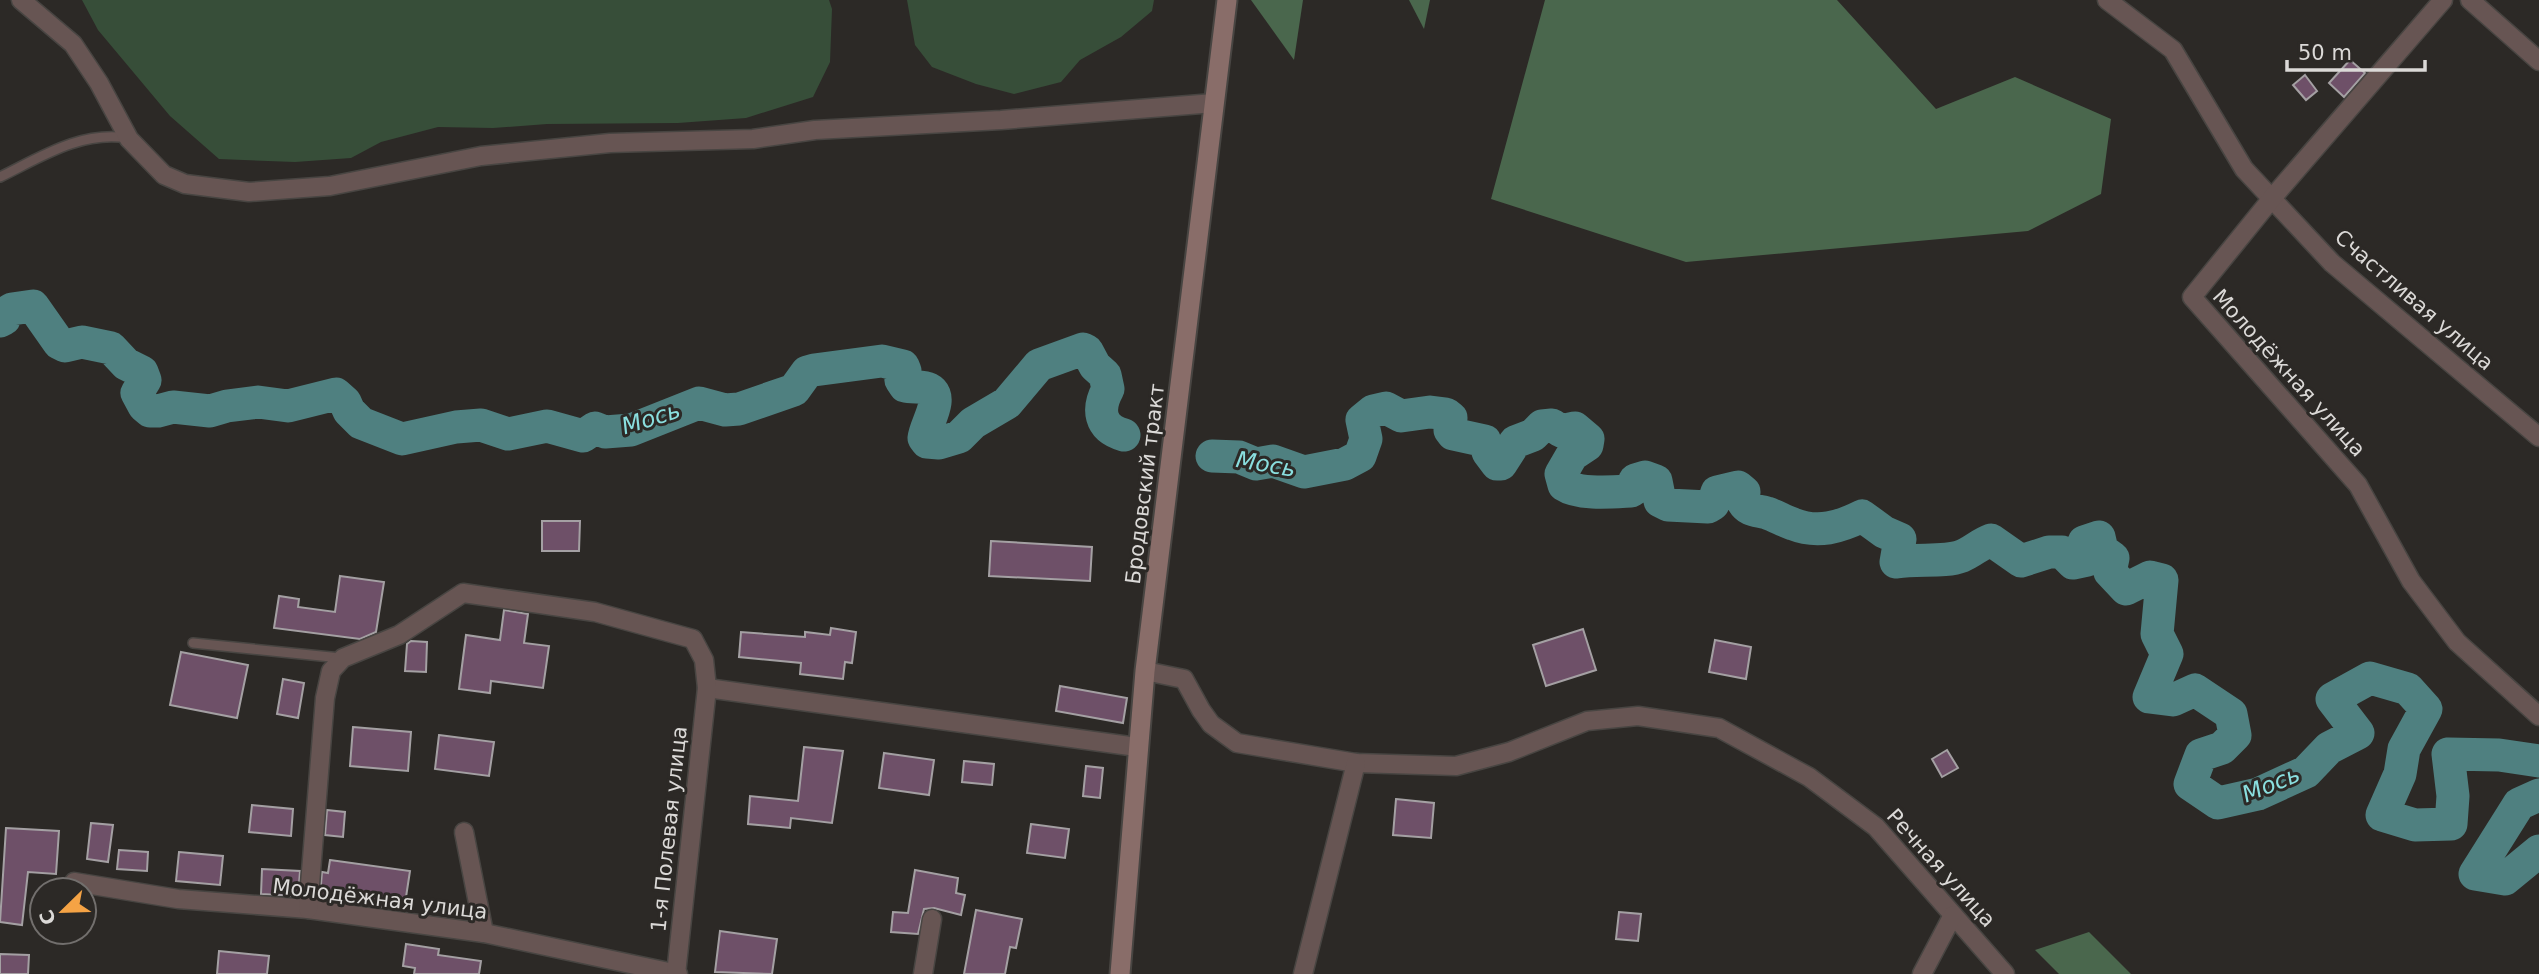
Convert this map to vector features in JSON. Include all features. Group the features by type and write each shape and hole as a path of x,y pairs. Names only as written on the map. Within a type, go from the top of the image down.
{"main road":[{"name":"Бродовский тракт","path":"1120,974 1145,671 1227,0"}],"street":[{"path":"21,0 73,44 99,83 129,139 163,175 185,184 249,192 330,186 481,156 610,144 753,139 815,130 1001,120 1214,103"},
{"name":"Счастливая улица","path":"2107,0 2173,50 2244,169 2332,263 2539,437"},
{"name":"Молодёжная улица","path":"2443,0 2273,197 2192,297 2358,485 2411,582 2457,642 2539,716"},
{"path":"2470,0 2539,61"},
{"name":"1-я Полевая улица","path":"343,659 399,635 463,593 595,612 693,639 704,660 707,688 676,974"},
{"path":"308,909 325,698 331,671 343,659"},
{"name":"Речная улица","path":"1145,671 1184,679 1211,724 1237,743 1356,763 1456,766 1509,752 1587,720 1639,716 1719,728 1809,777 1877,827 2006,974"},
{"path":"707,688 1137,747"},
{"path":"1303,974 1356,763"},
{"path":"464,832 484,933"},
{"name":"Молодёжная улица","path":"98,886 178,899 308,909 484,933 676,974"},
{"path":"1922,974 1953,915"},
{"path":"923,974 932,919"}],"lane":[{"path":"0,177 77,141 107,135 129,139"},
{"path":"193,643 343,659"}],"green space":[{"path":"82,0 829,0 832,9 830,62 813,97 746,118 678,123 438,127 381,142 351,158 295,162 219,159 170,116 98,30"},
{"path":"907,0 1154,0 1152,11 1121,37 1080,60 1061,82 1014,94 976,84 932,67 915,45"},
{"path":"1251,0 1303,0 1294,60"},
{"path":"1409,0 1430,0 1424,29"},
{"path":"1545,0 1837,0 1936,109 2015,77 2111,119 2101,194 2028,231 1686,262 1491,199"},
{"path":"2089,932 2131,974 2059,974 2035,950"}],"building":[{"path":"2350,60 2365,73 2344,97 2329,83"},
{"path":"2305,75 2317,91 2306,100 2293,85"},
{"path":"542,521 580,521 579,551 542,551"},
{"path":"991,541 1092,547 1090,581 989,576"},
{"path":"340,576 384,582 376,632 360,639 274,628 279,596 299,599 298,607 335,612"},
{"path":"504,610 528,614 524,643 549,646 543,688 491,681 490,693 459,689 466,635 500,640"},
{"path":"831,628 856,632 852,663 845,662 843,679 800,674 801,663 739,657 741,632 805,637 805,632 830,635"},
{"path":"1583,629 1596,670 1546,686 1533,645"},
{"path":"1715,640 1751,647 1746,679 1709,672"},
{"path":"411,641 427,642 426,672 405,671 407,644"},
{"path":"181,652 248,665 237,718 170,705"},
{"path":"283,679 304,683 298,718 277,714"},
{"path":"1060,686 1127,698 1123,723 1056,711"},
{"path":"353,727 411,732 408,771 350,766"},
{"path":"439,735 494,742 489,776 435,769"},
{"path":"804,747 843,751 832,823 791,818 790,828 748,824 750,796 798,801"},
{"path":"1947,750 1958,768 1942,777 1932,759"},
{"path":"884,753 934,760 929,795 879,788"},
{"path":"964,761 994,764 992,785 962,782"},
{"path":"1086,766 1103,768 1100,798 1083,796"},
{"path":"1396,799 1434,803 1431,838 1393,835"},
{"path":"252,805 293,809 291,836 249,832"},
{"path":"327,810 345,812 343,837 325,835"},
{"path":"91,823 113,825 108,862 87,859"},
{"path":"1031,824 1069,829 1065,858 1027,853"},
{"path":"6,828 59,831 56,874 28,872 22,925 0,922"},
{"path":"119,850 148,852 147,871 117,869"},
{"path":"179,852 223,856 220,885 176,881"},
{"path":"330,860 410,871 404,910 320,897 322,872 328,873"},
{"path":"262,869 300,871 298,896 261,894"},
{"path":"915,870 958,878 956,893 965,895 961,915 934,908 924,909 918,934 891,932 893,912 908,913"},
{"path":"976,910 1022,919 1016,948 1010,947 1005,974 964,974"},
{"path":"1619,912 1641,914 1638,941 1616,939"},
{"path":"720,931 777,939 772,974 715,972"},
{"path":"406,944 439,949 438,955 481,961 479,974 414,974 415,968 403,966"},
{"path":"219,951 269,956 267,974 217,974"},
{"path":"0,954 29,955 28,974 0,974"}],"waterway":[{"name":"Мось","path":"0,321 4,319 4,314 12,309 33,306 59,343 65,346 82,342 111,348 126,364 142,372 145,380 137,393 150,411 173,407 210,411 258,402 288,406 336,394 361,423 402,439 456,427 481,425 508,434 547,426 583,436 595,428 605,432 631,430 699,403 725,410 739,409 794,390 807,372 814,370 882,361 903,366 905,371 901,380 905,386 927,388 933,393 935,405 924,438 927,442 939,443 959,437 973,423 1007,403 1039,365 1083,349 1105,375 1108,389 1102,404 1105,423 1124,435"},
{"name":"Мось","path":"1212,456 1239,457 1256,464 1273,461 1304,472 1345,464 1360,456 1366,439 1362,420 1373,411 1386,408 1401,416 1430,412 1446,414 1451,418 1450,430 1453,434 1485,441 1488,452 1497,464 1501,464 1515,442 1533,435 1542,426 1552,425 1561,431 1575,428 1588,439 1587,445 1572,455 1561,474 1564,485 1578,490 1631,491 1634,489 1635,480 1645,477 1656,481 1660,501 1668,505 1708,507 1713,504 1717,492 1738,487 1744,492 1743,502 1748,508 1802,527 1829,528 1862,516 1884,532 1900,539 1896,562 1955,558 1991,540 2021,561 2049,552 2062,552 2073,563 2087,560 2084,542 2099,537 2102,550 2113,558 2110,572 2126,589 2150,577 2162,580 2157,634 2167,654 2149,697 2173,700 2195,690 2231,714 2235,735 2222,748 2201,755 2190,784 2218,803 2258,794 2306,772 2329,748 2358,733 2332,699 2370,678 2408,689 2426,709 2404,749 2400,774 2382,815 2415,825 2451,824 2453,796 2448,754 2499,755 2539,761"},
{"name":"Мось","path":"2539,795 2519,804 2475,874 2505,879 2539,851"}]}
